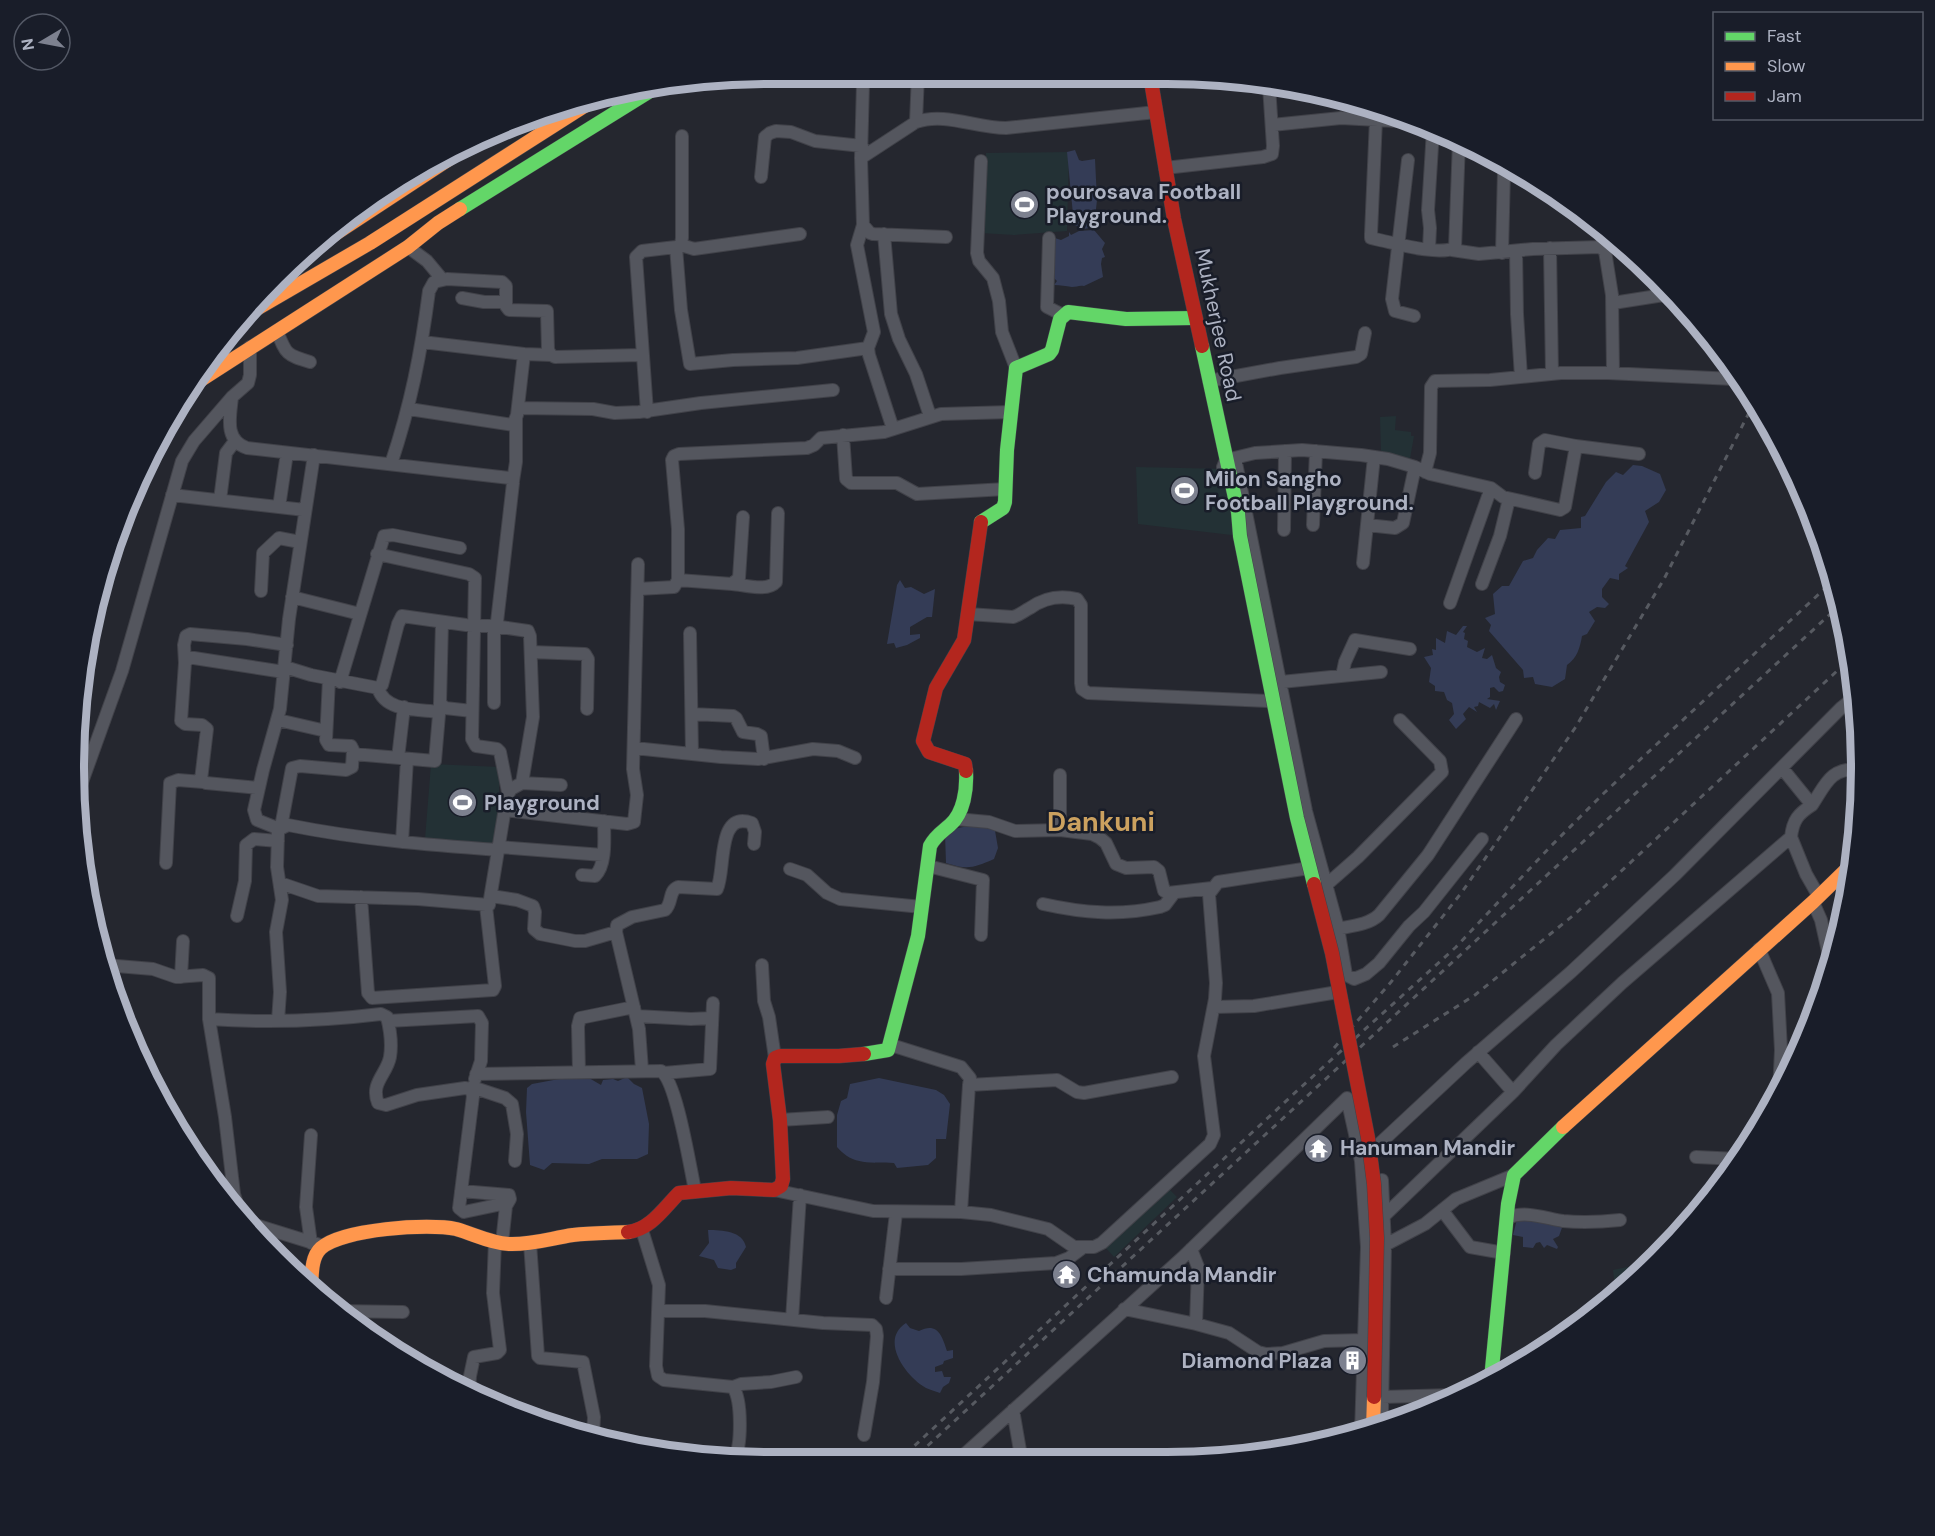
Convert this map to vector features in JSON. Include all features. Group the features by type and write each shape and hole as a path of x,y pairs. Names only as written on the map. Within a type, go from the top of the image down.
{"main road":[{"name":"Mukherjee Road","path":"1151,84 1174,219 1209,381 1231,459 1240,536 1297,818 1332,953 1368,1138 1374,1184 1377,1238 1373,1420"},
{"path":"209,374 408,247 438,223 642,96"},
{"path":"267,303 370,243 575,112"},
{"path":"312,1278 317,1244 371,1232 423,1228 454,1229 499,1242 530,1243 573,1235 642,1230 674,1196 683,1192 731,1188 774,1190 781,1186 783,1179 780,1120 773,1064 775,1058 780,1056 839,1056 888,1050 914,955 933,839 956,819 960,810 967,768 960,761 929,754 924,749 923,741 936,688 964,640 979,528 985,518 1003,508 1016,368 1020,364 1049,354 1063,315 1068,312 1142,320 1195,318"},
{"path":"1492,1369 1507,1218 1514,1174 1586,1104 1842,873"}],"street":[{"path":"863,84 863,225 856,244 874,332 868,348 893,429"},
{"path":"916,122 918,84"},
{"path":"1165,168 1263,157 1272,153 1274,146 1269,92"},
{"path":"761,177 765,137 776,131 791,132 815,141 862,152 916,122 939,118 989,128 1006,128 1156,112"},
{"path":"1272,125 1341,118 1386,120"},
{"path":"1376,119 1371,238 1429,249 1452,249 1479,255 1550,248 1600,247 1605,251 1613,303 1613,373"},
{"path":"682,136 682,238 678,246 681,310 690,364 797,358 868,348"},
{"path":"1429,249 1431,228 1428,210 1433,138"},
{"path":"1452,249 1456,244 1459,150"},
{"path":"1408,160 1392,299 1395,311 1414,316"},
{"path":"981,161 976,253 979,261 993,278 999,301 1002,332 1016,368"},
{"path":"1502,253 1504,173"},
{"path":"863,225 870,233 946,237"},
{"path":"647,412 636,257 638,253 678,246 694,249 800,234"},
{"path":"884,234 891,314 899,339 916,374 930,416"},
{"path":"1049,238 1047,307 1063,315"},
{"path":"1600,247 1603,241"},
{"path":"408,247 427,261 442,279"},
{"path":"1550,248 1552,374"},
{"path":"1516,251 1521,377"},
{"path":"391,464 408,409 430,288 434,282 442,279 502,282 506,286 506,302 509,310 548,311 548,347 551,355"},
{"path":"1613,303 1659,293"},
{"path":"462,298 484,302 506,302"},
{"path":"277,330 284,349 291,357 310,362"},
{"path":"1209,381 1356,357 1361,354 1365,333"},
{"path":"422,342 558,357 642,355"},
{"path":"84,776 122,671 182,461 188,450 232,397 248,383 250,347"},
{"path":"494,703 494,626 497,622 502,590 513,495 517,414 524,354"},
{"path":"1367,525 1395,528 1403,523 1420,470 1430,453 1432,383 1435,381 1613,373 1729,379"},
{"path":"517,414 593,409 615,413 647,412 701,403 833,390"},
{"path":"232,397 230,429 240,446 510,478 513,481"},
{"path":"408,409 510,425 513,424 517,414"},
{"path":"638,589 674,587 678,580 678,530 672,460 674,456 807,448 814,445 820,438 868,434 893,429 930,416 949,413 1011,412"},
{"path":"843,435 846,479 851,483 897,483 917,494 1006,489"},
{"path":"220,500 226,453 235,441"},
{"path":"1534,473 1539,444 1542,441 1639,454"},
{"path":"1339,1032 1319,932 1294,834 1223,464 1231,459 1255,453 1285,451 1316,451 1374,457 1491,488 1509,499 1563,509 1576,446"},
{"path":"1284,530 1285,451"},
{"path":"1312,525 1316,451"},
{"path":"279,507 287,453"},
{"path":"279,833 255,818 254,810 278,720 292,597 314,455"},
{"path":"1363,563 1374,457"},
{"path":"1231,459 1281,682 1306,812 1338,928 1346,975 1354,979 1366,974 1379,963 1409,926 1424,912 1482,839"},
{"path":"1450,603 1491,488"},
{"path":"172,495 305,510"},
{"path":"1482,584 1500,536 1509,499"},
{"path":"678,580 765,588 772,586 776,582 778,513"},
{"path":"732,584 740,578 743,516"},
{"path":"278,1021 280,992 276,932 282,900 277,867 279,833 292,768 296,766 350,770 352,767 351,746 329,745 326,740 326,730 335,680 360,614 384,536 460,548"},
{"path":"261,591 264,550 279,538 300,542"},
{"path":"361,897 369,996 393,998 493,990 495,986 489,901 508,792 500,752 497,749 479,747 473,743 475,581 473,576 377,554"},
{"path":"505,810 627,824 634,822 637,795 633,773 638,564"},
{"path":"292,597 360,614"},
{"path":"968,614 1014,617 1046,599 1068,597 1077,599 1081,605 1081,683 1082,689 1088,693 1268,701"},
{"path":"378,688 382,685 400,618 406,615 442,622 528,631 531,636 533,717 522,783"},
{"path":"353,754 432,762 437,759 442,622"},
{"path":"690,633 692,754"},
{"path":"203,782 201,777 207,727 184,724 181,721 186,636 190,634 247,639 287,645"},
{"path":"1342,676 1355,640 1410,649"},
{"path":"531,652 585,654 588,659 587,709"},
{"path":"185,663 189,658 194,658 284,669 378,688"},
{"path":"1281,682 1381,672"},
{"path":"378,688 386,703 404,707 472,711"},
{"path":"1361,1161 1675,875 1848,703"},
{"path":"402,842 404,707"},
{"path":"692,714 733,716 743,732 761,736 764,759"},
{"path":"1319,932 1373,921 1379,915 1428,855 1516,718"},
{"path":"278,720 326,730"},
{"path":"1325,886 1358,857 1442,772 1440,761 1400,720"},
{"path":"634,748 721,758 764,759 813,749 838,751 855,758"},
{"path":"1782,768 1812,805"},
{"path":"1827,948 1816,898 1791,837 1792,825 1798,814 1812,805 1829,778 1838,771 1851,770"},
{"path":"1060,775 1060,830"},
{"path":"166,863 170,783 178,780 259,788"},
{"path":"508,792 522,783 561,785"},
{"path":"956,819 989,822 1015,831 1060,830 1092,834 1106,843 1116,864 1126,868 1154,867 1159,871 1164,891 1174,893 1212,888"},
{"path":"642,1071 640,1036 616,932 617,925 626,919 665,910 669,907 672,892 678,886 717,889 726,836 732,824 737,821 745,820 752,823 755,832 754,844"},
{"path":"582,875 597,875 603,855 604,821"},
{"path":"237,916 245,881 246,845 254,839 279,833 288,825 350,837 402,842 603,855"},
{"path":"1385,1215 1513,1092 1556,1045 1622,982 1791,837"},
{"path":"927,866 983,880 981,935"},
{"path":"790,868 807,875 827,893 840,899 922,907"},
{"path":"889,1269 961,1269 1056,1263 1069,1258 1081,1249 1102,1244 1210,1144 1214,1135 1204,1056 1214,1007 1216,983 1209,894 1218,882 1303,869"},
{"path":"279,883 312,895 438,900 517,900 533,906 534,929 540,934 585,941 616,932"},
{"path":"1043,904 1088,913 1124,914 1160,908 1174,893"},
{"path":"181,977 183,941"},
{"path":"1759,949 1778,993 1780,1071"},
{"path":"762,965 764,1001 769,1017 775,1058"},
{"path":"113,966 153,969 171,976 203,975 209,978 209,1019 225,1117 229,1188"},
{"path":"1214,1007 1254,1006 1332,993"},
{"path":"393,998 390,1058 377,1083 378,1103 386,1105 417,1095 465,1088 505,1098 512,1104 517,1134 515,1161"},
{"path":"476,1074 655,1070 664,1073 710,1069 712,1003"},
{"path":"579,1072 578,1026 580,1018 635,1011 691,1019 712,1018"},
{"path":"209,1019 278,1021 381,1014 391,1020 478,1016 482,1023 481,1056 471,1088 473,1096 459,1208 461,1211 502,1204 506,1206"},
{"path":"891,1045 961,1067 970,1078 961,1212"},
{"path":"1478,1052 1513,1092"},
{"path":"664,1073 668,1077 675,1101 695,1190"},
{"path":"969,1085 1057,1080 1077,1092 1084,1093 1172,1077"},
{"path":"967,1452 1191,1249 1347,1098 1361,1161 1366,1247 1361,1424"},
{"path":"780,1120 828,1117"},
{"path":"311,1135 306,1207 317,1244"},
{"path":"1377,1146 1385,1215 1381,1418"},
{"path":"1696,1157 1728,1159"},
{"path":"1385,1245 1425,1224 1456,1200 1514,1174"},
{"path":"774,1190 873,1211 961,1212 991,1215 1038,1225 1048,1229 1068,1244 1081,1249"},
{"path":"461,1191 509,1195 510,1198 506,1206 499,1242 493,1293 500,1350 497,1353 474,1357 469,1383"},
{"path":"792,1320 800,1196"},
{"path":"1442,1210 1470,1247 1504,1253"},
{"path":"886,1298 896,1212"},
{"path":"1507,1218 1518,1215 1536,1215 1574,1221 1620,1220"},
{"path":"261,1227 317,1244"},
{"path":"642,1230 659,1285 656,1366 660,1378 733,1387 795,1377"},
{"path":"530,1243 538,1356 583,1362 594,1420 593,1430"},
{"path":"1191,1249 1198,1268 1196,1324"},
{"path":"1124,1309 1196,1324 1229,1334 1258,1352 1266,1354 1283,1353 1324,1341 1364,1340"},
{"path":"352,1311 403,1312"},
{"path":"659,1311 705,1311 872,1325 876,1329 873,1382 864,1435"},
{"path":"733,1387 737,1394 740,1424 737,1451"},
{"path":"1382,1398 1439,1396"},
{"path":"1013,1410 1020,1452"}],"shaded area":[{"name":"pourosava Football Playground.","path":"1069,152 1067,231 1014,235 981,233 986,153"},
{"path":"1396,416 1395,430 1411,432 1411,436 1414,436 1410,459 1381,452 1380,417"},
{"name":"Milon Sangho Football Playground.","path":"1136,467 1228,469 1240,536 1138,524"},
{"name":"Playground","path":"431,764 500,767 497,844 425,839"},
{"path":"1169,1189 1177,1197 1114,1257 1104,1246"},
{"path":"1637,1265 1615,1285 1613,1270"}],"water":[{"path":"1075,150 1079,160 1095,159 1097,200 1094,227 1084,229 1074,225 1067,152"},
{"path":"1094,230 1105,243 1102,249 1105,257 1102,258 1101,264 1103,277 1084,286 1054,285 1057,281 1054,278 1055,238 1061,240 1069,236 1069,232 1071,235 1079,231"},
{"path":"1633,465 1642,466 1660,474 1666,490 1659,502 1645,511 1649,522 1625,566 1628,568 1619,574 1619,580 1610,578 1602,589 1602,597 1609,604 1605,608 1597,607 1589,612 1595,621 1587,634 1582,636 1578,652 1567,665 1565,679 1552,687 1535,684 1533,677 1524,678 1523,670 1489,631 1491,625 1485,618 1495,614 1493,594 1502,586 1509,586 1523,561 1533,558 1548,538 1555,539 1560,530 1581,528 1581,517 1585,516 1606,482 1616,472 1623,475"},
{"path":"900,580 905,588 911,587 924,594 935,589 932,617 927,617 910,627 910,635 920,634 920,638 896,648 894,643 887,644 897,585"},
{"path":"1463,626 1467,626 1463,632 1465,633 1464,639 1468,641 1467,647 1477,652 1485,648 1482,658 1487,659 1492,655 1496,668 1501,672 1500,682 1505,685 1503,691 1499,692 1494,687 1490,688 1490,697 1487,699 1500,701 1496,710 1494,704 1490,708 1479,702 1478,706 1474,707 1477,712 1469,707 1463,714 1466,719 1456,729 1449,720 1454,714 1452,703 1447,700 1444,692 1435,691 1435,686 1429,682 1431,668 1424,657 1433,655 1432,649 1436,650 1436,638 1445,643 1447,631 1456,635"},
{"path":"979,824 994,825 998,848 994,859 970,867 946,863 945,834 958,828"},
{"path":"627,1077 642,1088 649,1124 648,1154 637,1159 602,1159 589,1164 552,1163 544,1170 530,1165 526,1112 527,1088 532,1084 559,1079 589,1078 601,1085 603,1080 618,1081"},
{"path":"879,1078 936,1090 944,1095 950,1104 946,1139 936,1139 936,1158 928,1165 897,1168 894,1163 863,1162 849,1157 837,1147 837,1115 841,1101 847,1098 850,1084"},
{"path":"1521,1216 1563,1225 1559,1236 1553,1239 1557,1249 1547,1245 1544,1248 1540,1242 1536,1243 1533,1248 1523,1247 1523,1237 1513,1235 1517,1219"},
{"path":"708,1230 731,1232 744,1242 746,1247 736,1263 736,1268 731,1270 718,1268 714,1260 699,1256 709,1243"},
{"path":"906,1323 910,1328 919,1331 934,1329 941,1335 947,1351 953,1350 953,1358 935,1367 935,1372 942,1371 944,1377 951,1377 940,1393 918,1383 898,1358 895,1339 898,1330"}],"railway":[{"path":"1334,1048 1391,982 1462,892 1575,728 1664,579 1750,411"},
{"path":"908,1452 1299,1089 1456,947 1604,793 1827,587"},
{"path":"921,1452 1833,612"},
{"path":"1393,1047 1475,995 1575,914 1843,666"}],"traffic: fast":[{"path":"460,209 642,96"},
{"path":"981,522 1003,508 1005,502 1007,450 1016,368 1049,354 1060,319 1068,312 1126,319 1195,318"},
{"path":"1202,346 1238,512"},
{"path":"1238,512 1240,536 1297,818 1314,884"},
{"path":"864,1054 888,1050 918,936 930,846 959,814 965,793 966,771"},
{"path":"1492,1369 1508,1204 1514,1175 1563,1127"}],"traffic: slow":[{"path":"267,303 370,243 575,112"},
{"path":"384,202 393,196"},
{"path":"208,375 408,247 460,209"},
{"path":"1563,1127 1842,873"},
{"path":"312,1277 314,1261 321,1248 347,1236 386,1229 443,1227 509,1244 573,1235 628,1232"},
{"path":"1373,1420 1374,1397"}],"traffic: jam":[{"path":"1152,84 1174,219 1202,346"},
{"path":"966,771 965,764 929,752 923,741 936,688 964,640 981,522"},
{"path":"1314,884 1332,953 1368,1138 1374,1184 1377,1238 1374,1397"},
{"path":"628,1232 650,1223 679,1193 731,1188 774,1190 781,1186 783,1179 780,1120 773,1064 775,1058 864,1054"}],"place":[{"name":"pourosava Football Playground.","path":"1025,204"},
{"name":"Milon Sangho Football Playground.","path":"1184,491"},
{"name":"Playground","path":"463,803"},
{"name":"Hanuman Mandir","path":"1319,1148"},
{"name":"Chamunda Mandir","path":"1066,1275"},
{"name":"Diamond Plaza","path":"1353,1361"}],"district":[{"name":"Dankuni","path":"1101,821"}]}
